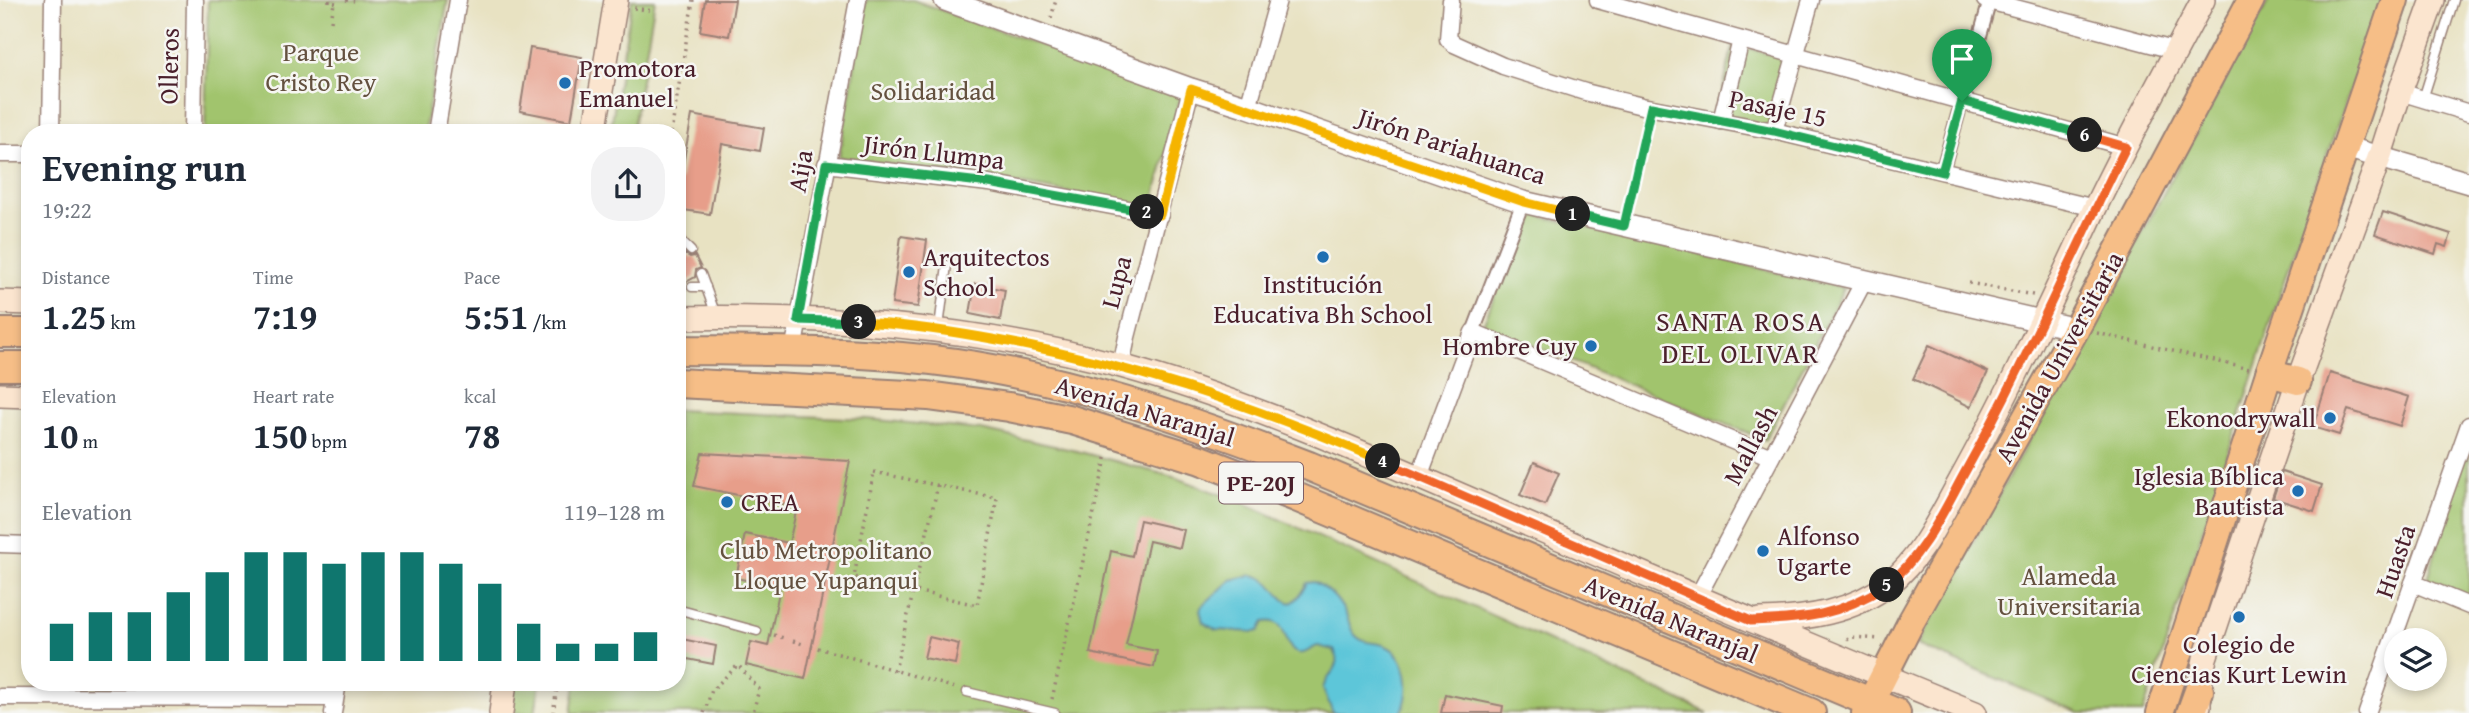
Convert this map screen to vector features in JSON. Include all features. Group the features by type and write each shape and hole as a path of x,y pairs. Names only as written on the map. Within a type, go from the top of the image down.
{"highway":[{"path":"0,333 21,333"},
{"name":"Avenida Naranjal","path":"686,350 860,353 921,359 1079,387 1212,429 1309,466 1867,708 1896,713"},
{"path":"0,366 21,366"},
{"name":"Avenida Naranjal","path":"686,383 928,396 1009,407 1072,420 1201,460 1811,713"}],"main road":[{"name":"Avenida Universitaria","path":"1751,621 1791,620 1846,608 1879,590 1907,567 1925,543 1995,419 2095,208 2203,0"},
{"name":"Avenida Universitaria","path":"1867,708 1882,675 2076,329 2251,0"},
{"path":"2160,713 2269,373 2395,0"},
{"path":"2196,706 2205,658 2298,381 2433,0"},
{"path":"596,124 624,4"},
{"path":"0,302 21,303"},
{"name":"Avenida Naranjal","path":"686,318 864,322 939,330 1022,344 1121,366 1234,402 1321,435 1751,621 1975,713"},
{"path":"2269,373 2298,381"},
{"path":"0,395 21,396"},
{"path":"501,713 504,691"}],"street":[{"path":"51,124 53,0"},
{"name":"Olleros","path":"193,124 195,0"},
{"path":"437,124 458,0"},
{"name":"Aija","path":"793,351 858,0"},
{"name":"Jirón Pariahuanca","path":"945,0 1191,89 1524,202 2076,329"},
{"path":"1248,107 1278,0"},
{"name":"Pasaje 15","path":"1451,0 1448,39 1454,44 1527,73 1585,92 1774,131 2095,208"},
{"path":"1598,0 1633,5 1741,40 2126,147"},
{"path":"1774,131 1811,0"},
{"path":"1942,172 1988,0 2177,51"},
{"path":"1721,121 1741,40"},
{"name":"Lupa","path":"1121,366 1126,337 1191,89"},
{"path":"2400,92 2469,113"},
{"path":"2344,147 2469,183"},
{"path":"0,154 21,154"},
{"name":"Jirón Llumpa","path":"826,164 989,183 1160,215"},
{"path":"1419,477 1524,202"},
{"name":"Mallash","path":"1697,598 1865,279"},
{"path":"1473,332 1771,457"},
{"name":"Huasta","path":"2371,712 2469,425"},
{"path":"0,544 21,545"},
{"path":"2413,583 2469,606"},
{"path":"0,697 335,698"}],"lane":[{"path":"2423,99 2454,0"},
{"path":"686,246 691,251"},
{"path":"939,330 947,265"},
{"path":"701,274 717,318"},
{"path":"692,287 706,287"},
{"path":"686,611 757,631"},
{"path":"967,692 1052,712"}],"path":[{"path":"346,0 354,1"},
{"path":"672,124 693,0"},
{"path":"331,21 334,1"},
{"path":"624,4 653,11"},
{"path":"1624,226 1651,107"},
{"path":"2076,329 2269,373"},
{"path":"1052,712 1108,448"},
{"path":"874,472 937,485 997,498 977,605 854,577 874,472"},
{"path":"895,671 937,485"},
{"path":"774,635 787,639"},
{"path":"793,641 967,692"},
{"path":"704,713 712,690 738,665 758,689 753,713"},
{"path":"554,713 557,691"}],"green space":[{"name":"Parque Cristo Rey","path":"208,0 448,0 426,124 205,124"},
{"path":"632,0 655,0 634,124 611,124"},
{"name":"Solidaridad","path":"866,0 913,0 1181,95 1152,207 839,157"},
{"name":"Alameda Universitaria","path":"2269,0 2382,0 2308,209 2143,713 2079,713 1917,645"},
{"path":"1733,44 1787,59 1770,127 1717,117"},
{"path":"1527,213 1844,288 1765,440 1483,325"},
{"name":"Club Metropolitano Lloque Yupanqui","path":"686,410 867,419 981,430 1077,451 1177,478 1246,504 1708,713 572,713 575,691 686,691"},
{"path":"2465,440 2469,442 2469,597 2428,579"},
{"path":"513,691 539,691 535,713 509,713"}],"water":[{"path":"1251,575 1270,583 1290,602 1297,599 1307,583 1314,582 1337,601 1356,636 1394,651 1400,658 1406,676 1407,696 1401,713 1333,713 1323,688 1336,666 1337,656 1334,650 1318,646 1296,653 1283,630 1273,622 1264,622 1259,631 1255,632 1216,630 1203,622 1200,610 1202,606 1231,580"}],"building":[{"path":"705,0 735,0 729,36 700,31"},
{"path":"530,48 582,57 571,121 520,111"},
{"path":"692,115 764,128 760,151 722,144 710,214 686,210 686,148"},
{"path":"2383,212 2451,234 2447,247 2438,244 2435,254 2375,234"},
{"name":"Arquitectos School","path":"901,236 927,240 918,307 892,304"},
{"path":"686,255 695,256 701,268 696,270 695,277 686,282"},
{"path":"975,284 1005,290 1000,320 970,314"},
{"path":"1929,345 1988,372 1971,407 1913,379"},
{"path":"2330,373 2409,397 2400,426 2348,410 2339,435 2313,427"},
{"path":"702,453 850,461 805,679 746,665 751,642 768,646 780,587 736,578 745,534 789,543 797,507 694,486"},
{"path":"1534,462 1559,473 1545,505 1520,495"},
{"name":"Iglesia Bíblica Bautista","path":"2282,472 2322,485 2314,511 2273,498"},
{"path":"1140,520 1184,530 1180,548 1149,541 1126,645 1157,651 1154,667 1090,653 1111,551 1132,556"},
{"path":"929,637 959,644 955,664 924,658"},
{"path":"686,640 716,646 713,664 686,659"},
{"path":"1445,694 1503,706 1502,713 1441,713"}],"place":[{"name":"Promotora Emanuel","path":"565,83"},
{"name":"Institución Educativa Bh School","path":"1323,257"},
{"name":"Arquitectos School","path":"909,272"},
{"name":"Hombre Cuy","path":"1591,346"},
{"name":"Ekonodrywall","path":"2330,418"},
{"name":"Iglesia Bíblica Bautista","path":"2298,491"},
{"name":"CREA","path":"727,502"},
{"name":"Alfonso Ugarte","path":"1763,551"},
{"name":"Colegio de Ciencias Kurt Lewin","path":"2239,617"}],"district":[{"name":"SANTA ROSA DEL OLIVAR","path":"1741,337"}],"route":[{"path":"1191,89 1524,202 1624,226 1651,107 1774,131 1942,172 1962,101 2126,147 1995,419 1925,543 1907,567 1889,584 1846,608 1823,615 1791,620 1751,621 1321,435 1222,397 1121,366 1022,344 939,330 864,322 798,320 826,164 989,183 1160,215 1191,89"}]}
